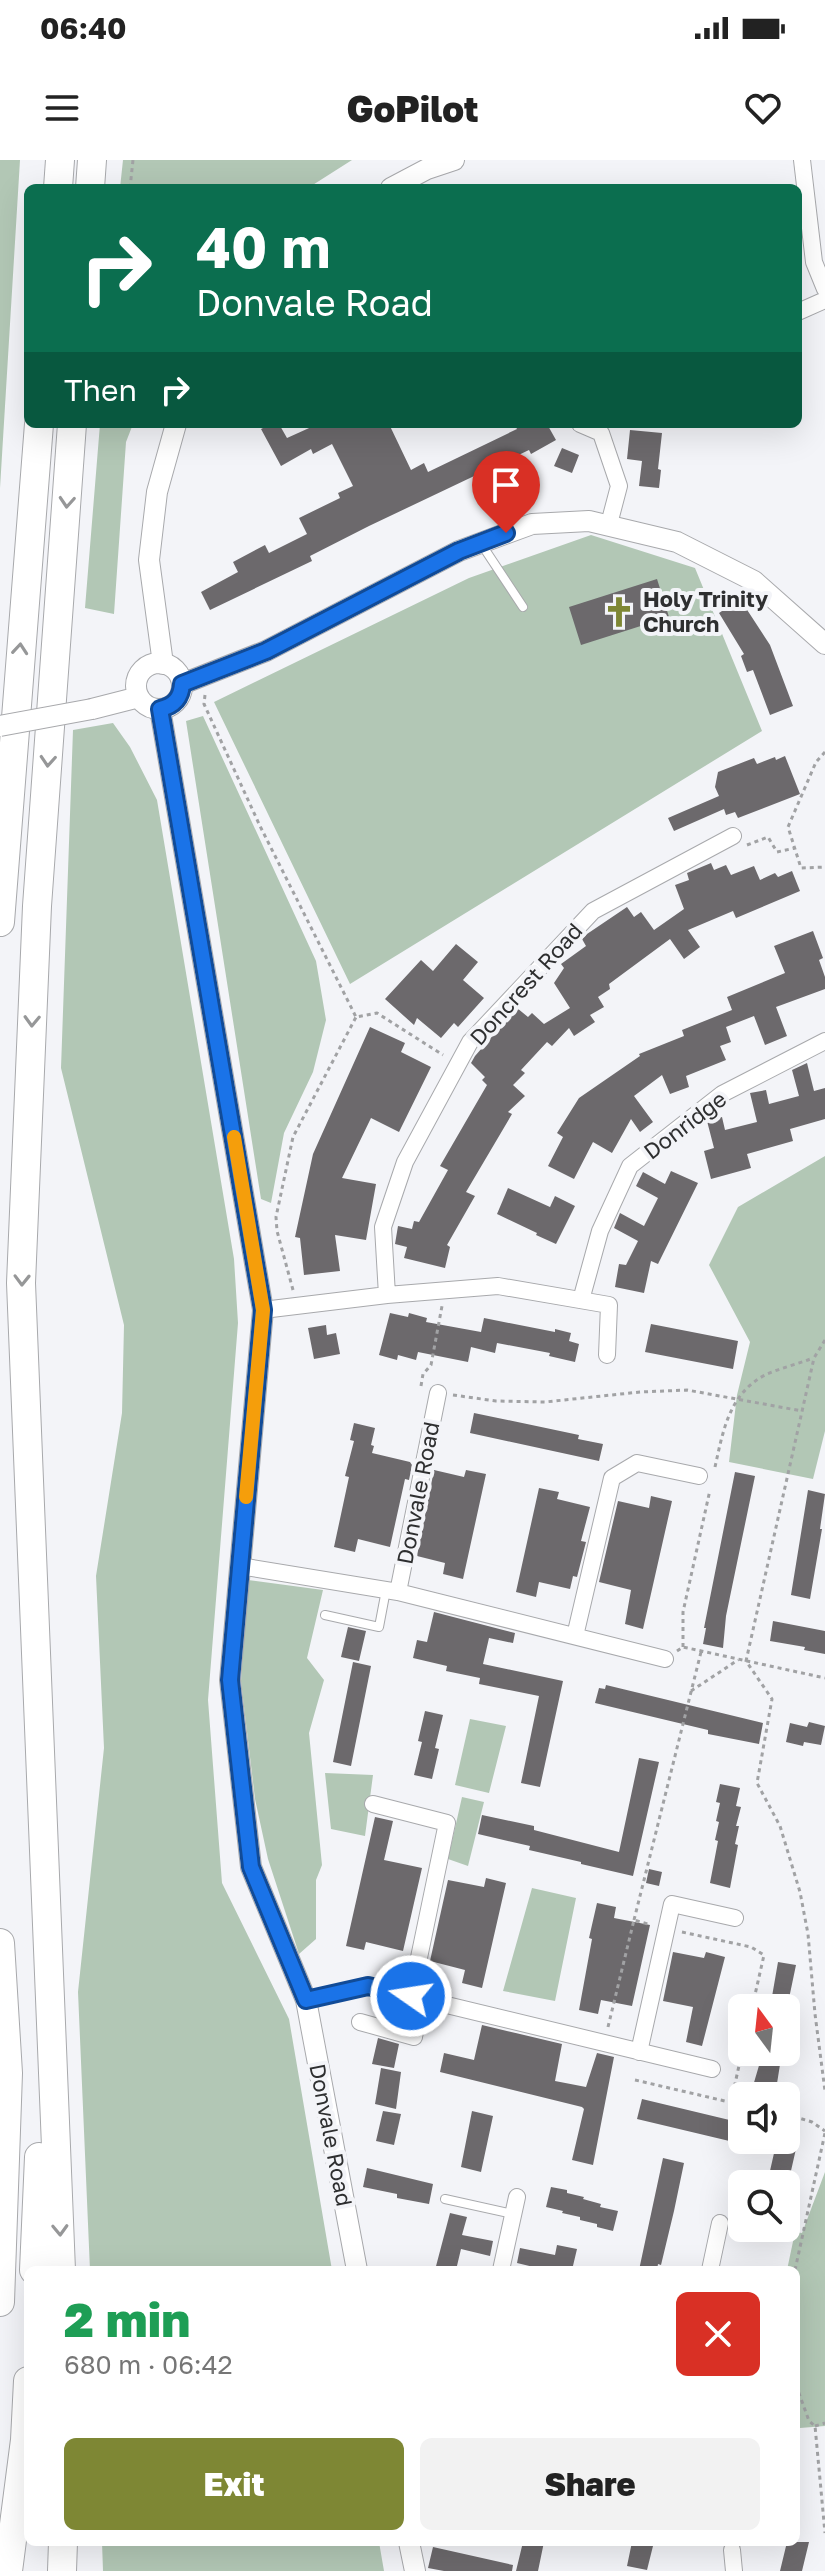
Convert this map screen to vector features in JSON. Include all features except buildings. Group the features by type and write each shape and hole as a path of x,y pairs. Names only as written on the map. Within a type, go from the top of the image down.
{"highway":[{"path":"58,184 60,160"},
{"path":"90,184 92,160"},
{"path":"0,922 39,428"},
{"path":"61,2266 21,1283 37,906 72,428"},
{"path":"34,2266 39,2188 44,1873"},
{"path":"0,1943 8,2073 0,2302"},
{"path":"8,2571 24,2448"},
{"path":"62,2571 63,2546"}],"street":[{"path":"399,184 427,169 454,160"},
{"path":"802,160 804,218 814,262 825,289"},
{"path":"802,310 825,300"},
{"path":"163,664 149,560 157,492 175,428"},
{"path":"589,428 601,433 619,486 609,524"},
{"path":"182,684 266,651 479,542 532,524 589,521 677,542 754,581 825,644"},
{"path":"163,664 174,669 182,684 178,698 167,708 160,709 148,706 139,697 136,683 143,670 163,664"},
{"path":"0,726 139,697"},
{"name":"Donvale Road","path":"160,709 263,1310 230,1680 251,1867 306,2000 356,2266"},
{"name":"Doncrest Road","path":"387,1295 383,1227 405,1162 470,1042 593,911 733,836"},
{"name":"Donridge","path":"581,1300 600,1231 630,1166 722,1094 825,1041"},
{"path":"263,1310 498,1286 609,1305 607,1355"},
{"name":"Donvale Road","path":"392,1591 438,1393"},
{"path":"575,1636 612,1478 637,1463 708,1478"},
{"name":"Donvale Road","path":"240,1566 392,1591 665,1659"},
{"path":"360,2022 414,2037 416,1997 447,1823 373,1804"},
{"path":"639,2052 672,1904 735,1918"},
{"path":"306,2000 368,1986 712,2069"},
{"path":"502,2266 517,2197"},
{"path":"711,2266 720,2223"},
{"path":"410,2546 415,2571"},
{"path":"732,2550 734,2571"}],"lane":[{"path":"479,542 523,607"},
{"path":"325,1615 379,1627 392,1591"},
{"path":"445,2199 514,2214"}],"path":[{"path":"130,184 133,160"},
{"path":"205,676 204,704 274,854 356,1017"},
{"path":"825,752 816,762 788,827 801,868 825,867"},
{"path":"733,836 738,849 768,837 777,852 795,848"},
{"path":"356,1017 377,1013 458,1065"},
{"path":"298,1306 276,1217 293,1137 356,1017"},
{"path":"444,1290 431,1365 423,1374 421,1388 496,1401 545,1402 687,1390 802,1411"},
{"path":"825,1340 814,1358 746,1661 772,1699 757,1783 780,1826 800,1892 808,1934 825,2091"},
{"path":"683,1647 683,1612 708,1478 724,1425 736,1399 763,1376 814,1358"},
{"path":"665,1659 683,1647 825,1678"},
{"path":"634,1920 701,1652"},
{"path":"691,1691 740,1659"},
{"path":"635,2080 728,2101"},
{"path":"796,2266 825,2132 812,2122 800,2118"},
{"path":"800,2396 809,2421 815,2426 825,2533"},
{"path":"815,2426 825,2423"}],"green space":[{"path":"0,160 20,160 0,488"},
{"path":"123,160 352,160 314,184 120,184"},
{"path":"100,428 131,428 126,442 114,614 85,608"},
{"path":"591,535 695,568 762,731 350,984 214,702 469,578"},
{"path":"203,716 316,961 326,1020 313,1072 284,1133 271,1203 261,1199 186,721"},
{"path":"113,723 130,747 157,800 234,1259 238,1323 208,1700 222,1883 289,2019 331,2266 90,2266 78,1992 104,1748 96,1576 122,1413 124,1325 61,1068 73,730"},
{"path":"825,1156 825,1431 813,1479 729,1462 737,1395 750,1342 709,1265 738,1207"},
{"path":"248,1580 323,1590 307,1658 324,1680 309,1733 322,1865 316,1880 316,1939 299,1954 268,1859 255,1799 241,1681"},
{"path":"470,1719 506,1726 489,1793 455,1785"},
{"path":"325,1773 373,1775 365,1836 331,1829"},
{"path":"462,1797 484,1802 468,1866 448,1859"},
{"path":"532,1888 576,1898 555,2001 503,1991"},
{"path":"825,2172 825,2426 800,2428 800,2266 788,2266 793,2242 800,2242 800,2233"},
{"path":"102,2546 380,2546 384,2571 103,2571"}],"slow traffic":[{"path":"234,1137 263,1310 246,1497"}],"place":[{"name":"Holy Trinity Church","path":"619,612"}],"route":[{"path":"411,1996 368,1986 306,2000 251,1867 230,1680 263,1310 160,709 173,704 182,684 266,651 459,551 506,533"}]}
